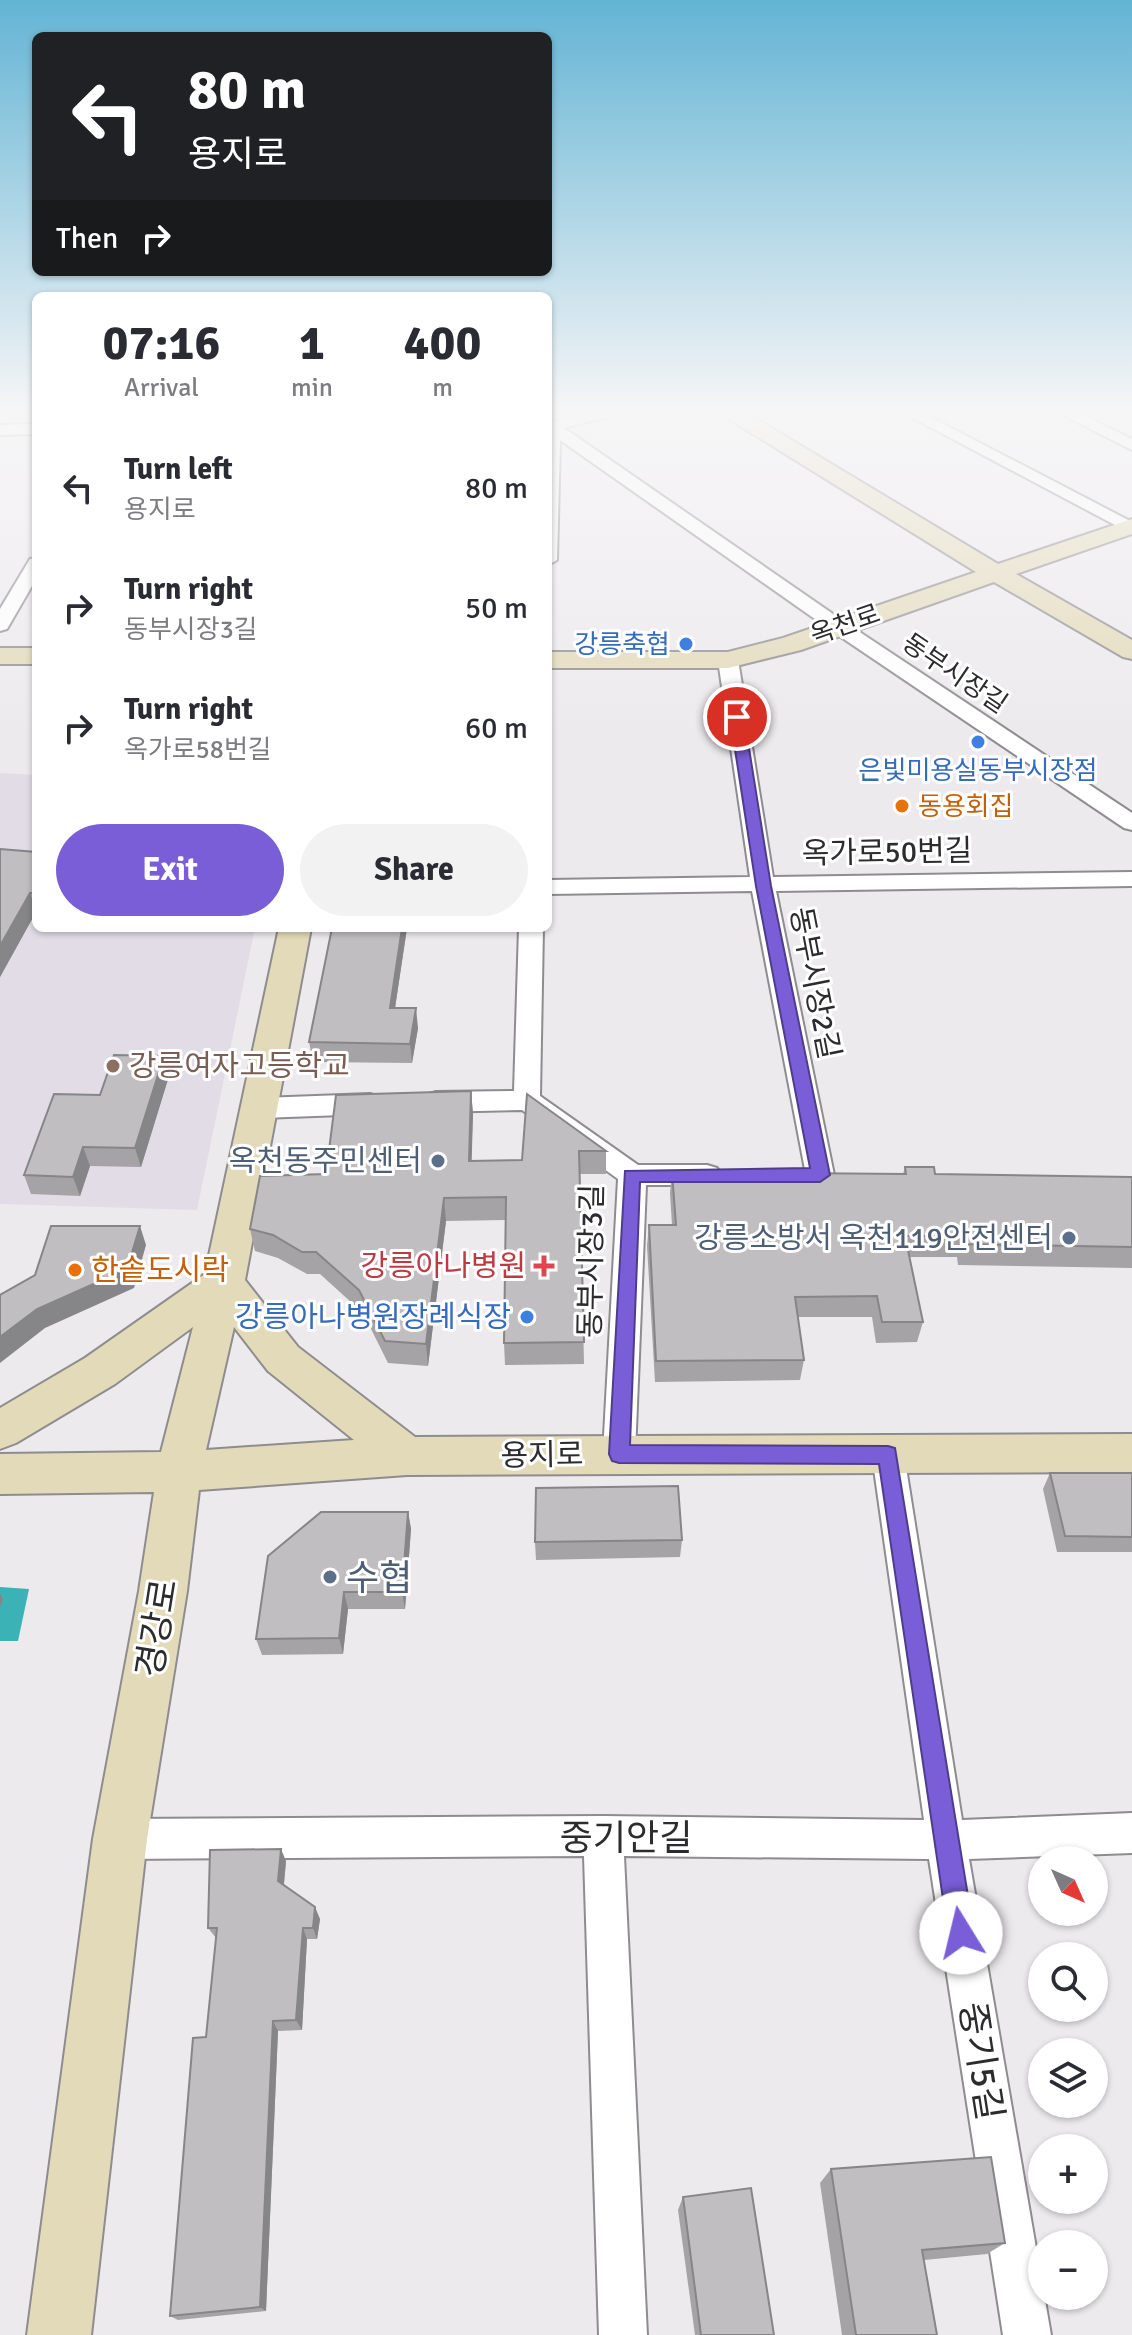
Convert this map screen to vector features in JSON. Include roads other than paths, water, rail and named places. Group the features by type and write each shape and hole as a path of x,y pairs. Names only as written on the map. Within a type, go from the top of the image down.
{"street":[{"name":"동부시장길","path":"681,518 1132,823"},
{"path":"905,518 1132,651"},
{"name":"옥천로","path":"552,660 728,660 792,644 1131,527"},
{"path":"0,590 28,590"},
{"path":"0,625 28,590"},
{"path":"0,656 32,656"},
{"name":"동부시장2길","path":"728,660 763,886 820,1175"},
{"name":"옥가로50번길","path":"552,887 1132,879"},
{"name":"경강로","path":"59,2335 120,1839 163,1591 179,1472 224,1283 294,932"},
{"path":"261,1108 527,1100 531,932"},
{"name":"동부시장3길","path":"527,1100 632,1175 619,1454"},
{"path":"632,1175 742,1175"},
{"path":"789,1175 851,1175"},
{"path":"0,1430 100,1371 224,1283 283,1359 407,1456"},
{"name":"용지로","path":"0,1474 179,1472 407,1456 1132,1453"},
{"name":"중기5길","path":"888,1455 946,1840 1027,2335"},
{"name":"중기안길","path":"120,1839 603,1836 946,1840 1132,1833"},
{"path":"603,1836 623,2335"}],"water":[{"path":"0,1587 29,1589 18,1641 0,1641"}],"place":[{"name":"강릉축협","path":"686,644"},
{"name":"은빛미용실동부시장점","path":"978,742"},
{"name":"동용회집","path":"902,806"},
{"name":"강릉여자고등학교","path":"113,1066"},
{"name":"옥천동주민센터","path":"438,1161"},
{"name":"강릉소방서 옥천119안전센터","path":"1069,1238"},
{"name":"강릉아나병원","path":"544,1266"},
{"name":"한솥도시락","path":"75,1270"},
{"name":"강릉아나병원장례식장","path":"527,1317"},
{"name":"수협","path":"330,1577"}]}
